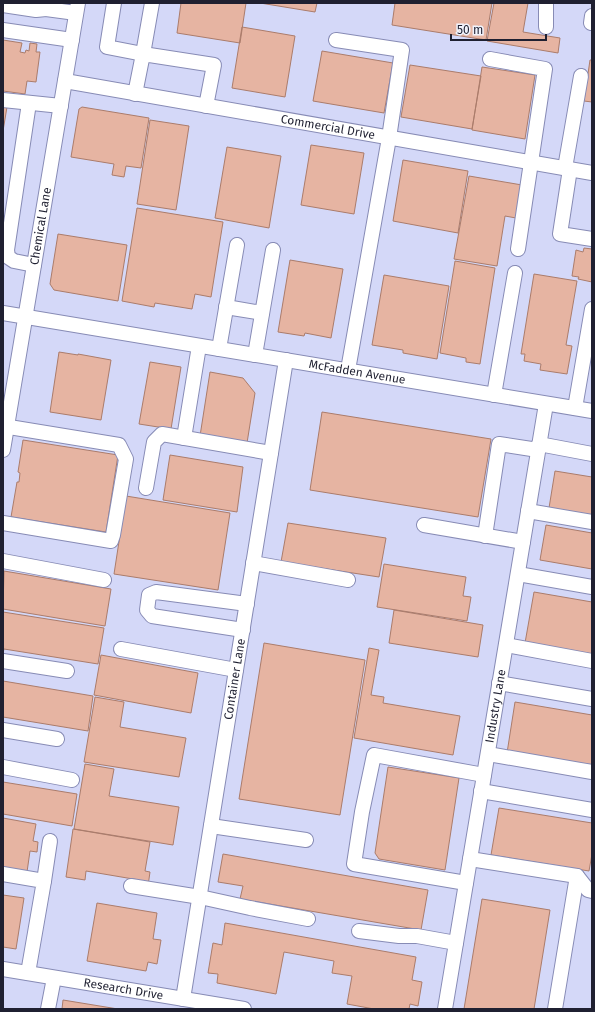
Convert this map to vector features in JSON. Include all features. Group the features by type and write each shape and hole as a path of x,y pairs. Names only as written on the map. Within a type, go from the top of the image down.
{"street":[{"path":"114,3 107,47 214,65 206,106"},
{"path":"135,94 152,3"},
{"path":"546,3 546,27"},
{"path":"3,5 36,10 46,6 77,8"},
{"name":"Chemical Lane","path":"3,450 7,402 25,317 77,8"},
{"path":"3,30 72,40"},
{"path":"336,40 402,50 389,138 348,370"},
{"path":"490,59 545,68 518,249"},
{"path":"581,76 560,234 592,239"},
{"name":"Commercial Drive","path":"65,82 592,173"},
{"path":"3,100 60,106"},
{"path":"29,103 7,250 8,257 14,261 34,265"},
{"path":"219,349 237,245"},
{"path":"255,355 273,250"},
{"path":"494,395 515,273"},
{"path":"226,307 262,313"},
{"path":"575,408 592,310"},
{"name":"McFadden Avenue","path":"3,313 592,411"},
{"path":"184,438 199,346"},
{"name":"Container Lane","path":"183,999 286,360"},
{"name":"Industry Lane","path":"445,1009 546,404"},
{"path":"3,523 111,541 126,459 118,445 5,426"},
{"path":"146,488 154,442 162,434 271,453"},
{"path":"485,536 498,444 539,447 592,454"},
{"path":"528,511 592,522"},
{"path":"424,525 523,542"},
{"path":"3,561 104,580"},
{"path":"253,563 348,580"},
{"path":"518,574 592,587"},
{"path":"243,630 152,616 147,610 149,595 156,592 247,604"},
{"path":"506,645 592,661"},
{"path":"121,649 236,670"},
{"path":"3,661 67,671"},
{"path":"499,683 592,699"},
{"path":"3,730 57,739"},
{"path":"488,754 592,772"},
{"path":"466,883 354,864 362,812 374,756 484,775"},
{"path":"3,767 72,780"},
{"path":"481,791 592,810"},
{"path":"211,826 306,840"},
{"path":"28,974 50,841"},
{"path":"470,859 577,876 588,890 592,891"},
{"path":"3,874 44,881"},
{"path":"555,1009 577,876"},
{"path":"131,886 200,897 308,919"},
{"path":"359,931 399,936 417,936 456,943"},
{"name":"Research Drive","path":"3,969 240,1009"},
{"path":"48,1009 54,978"}],"shaded area":[{"path":"3,3 592,3 592,1009 3,1009"}],"building":[{"path":"181,3 246,3 240,43 177,33"},
{"path":"260,3 317,3 315,12"},
{"path":"395,3 492,3 486,40 392,25"},
{"path":"494,3 528,3 523,32 560,38 558,53 487,41"},
{"path":"242,27 295,36 285,97 232,88"},
{"path":"3,40 22,43 20,52 25,53 26,50 29,51 30,43 37,44 36,52 40,52 36,82 27,81 25,94 3,91"},
{"path":"322,51 393,63 384,113 313,101"},
{"path":"590,60 592,60 592,102 584,101"},
{"path":"410,65 481,76 472,129 401,117"},
{"path":"482,67 535,75 525,139 472,130"},
{"path":"3,106 7,107 3,131"},
{"path":"82,107 149,118 141,168 126,166 124,177 112,175 114,164 71,157 79,109"},
{"path":"150,120 189,126 176,210 137,204"},
{"path":"311,145 364,153 354,214 301,205"},
{"path":"227,147 281,156 269,228 215,218"},
{"path":"403,160 468,171 458,233 393,221"},
{"path":"469,176 522,185 516,218 505,216 497,266 454,259"},
{"path":"137,208 223,222 211,297 195,294 192,309 155,303 154,307 122,301"},
{"path":"58,234 127,245 118,301 54,290 50,284"},
{"path":"584,248 592,249 592,282 572,276 576,250 583,252"},
{"path":"290,260 343,269 331,338 305,333 304,336 278,332"},
{"path":"455,261 495,268 480,364 466,362 466,358 440,353"},
{"path":"534,274 577,281 566,345 572,346 567,374 540,370 541,364 524,361 525,354 521,354"},
{"path":"384,275 449,286 437,359 403,353 403,350 372,345"},
{"path":"59,352 111,360 101,420 50,412"},
{"path":"150,362 181,367 171,429 139,424"},
{"path":"210,372 243,378 255,393 247,443 200,436"},
{"path":"322,412 491,439 478,517 310,490"},
{"path":"23,440 118,455 106,532 11,517 17,482 19,482 20,473 18,472"},
{"path":"170,455 243,467 237,512 163,500"},
{"path":"555,471 592,477 592,515 549,508"},
{"path":"126,496 230,513 218,590 114,574"},
{"path":"288,523 386,538 379,577 281,562"},
{"path":"546,525 592,533 592,569 540,560"},
{"path":"384,564 466,577 463,596 471,597 467,621 377,607"},
{"path":"4,571 111,589 105,626 3,609"},
{"path":"534,592 592,602 592,654 525,643"},
{"path":"394,610 483,625 478,657 389,643"},
{"path":"3,612 104,628 98,664 4,649 3,653"},
{"path":"264,643 365,660 340,815 239,799"},
{"path":"369,648 379,650 371,695 384,697 383,703 460,716 453,755 354,738"},
{"path":"101,655 198,673 191,713 94,695"},
{"path":"3,681 93,696 88,731 3,717"},
{"path":"95,697 124,702 120,727 186,738 179,777 84,762"},
{"path":"515,702 592,715 592,767 507,753"},
{"path":"85,764 114,769 109,796 179,807 173,845 74,829"},
{"path":"388,767 459,778 445,870 379,859 375,853"},
{"path":"3,782 77,794 72,826 3,814"},
{"path":"499,808 592,823 592,854 589,871 491,855"},
{"path":"3,818 36,824 33,841 38,842 37,852 30,851 27,872 3,868"},
{"path":"73,829 150,842 145,871 150,872 148,886 138,884 139,880 86,871 85,880 66,877"},
{"path":"223,854 428,890 421,930 240,899 243,886 218,882"},
{"path":"3,895 24,898 16,949 3,947"},
{"path":"482,899 550,910 534,1009 464,1009"},
{"path":"97,903 157,913 153,939 161,940 157,964 148,962 146,971 87,961"},
{"path":"225,923 416,957 412,980 422,982 418,1006 410,1004 409,1009 374,1009 347,1004 352,976 332,973 334,961 284,952 276,994 217,983 218,974 208,973 213,943 222,945"},
{"path":"63,1000 118,1009 62,1009"}]}
